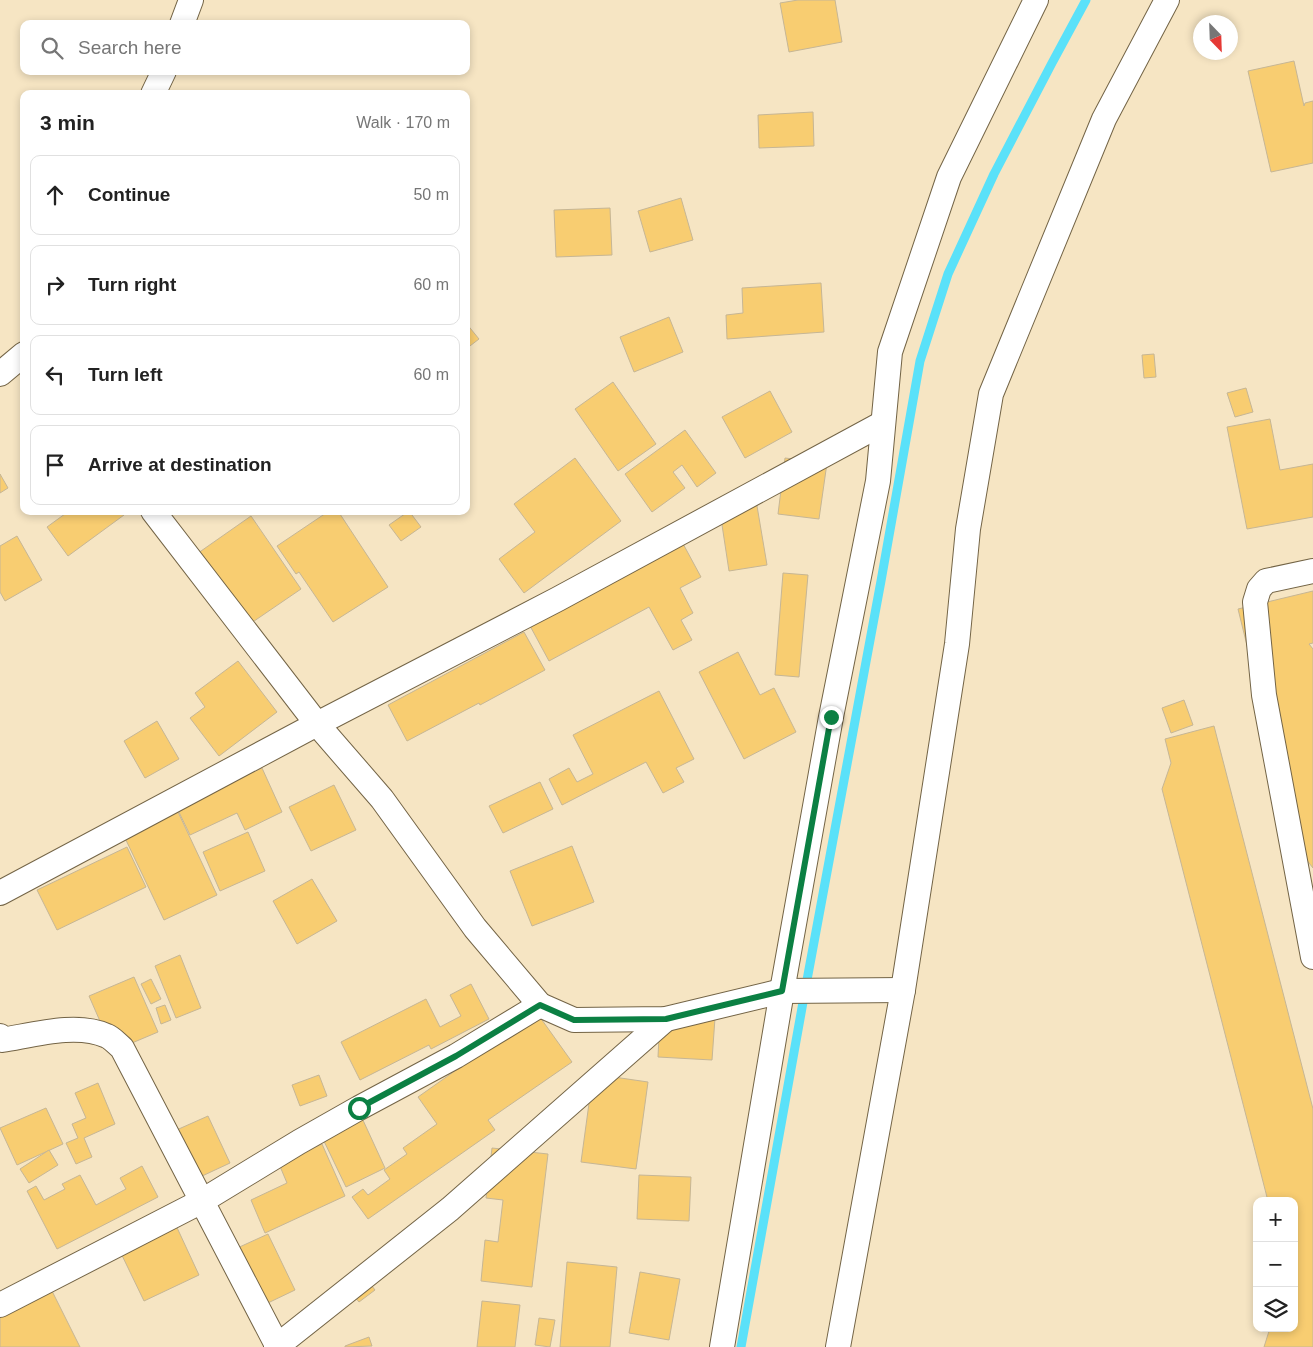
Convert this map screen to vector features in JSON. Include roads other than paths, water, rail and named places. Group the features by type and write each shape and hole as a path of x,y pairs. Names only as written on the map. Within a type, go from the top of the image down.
{"street":[{"path":"184,20 191,0"},
{"path":"722,1347 782,991 831,717 878,481 890,352 949,177 1036,0"},
{"path":"838,1347 903,990 957,644 968,529 991,394 1104,119 1167,0"},
{"path":"155,90 162,75"},
{"path":"0,374 20,357"},
{"path":"0,893 317,724 558,599 883,423"},
{"path":"156,515 317,724 382,798 475,928 540,1005 574,1020 666,1019 782,991 903,990"},
{"path":"1313,571 1266,581 1259,588 1255,602 1264,695 1311,933 1313,957"},
{"path":"0,1305 202,1201 298,1142 456,1056 540,1005"},
{"path":"1,1040 62,1030 91,1031 108,1036 122,1048 277,1347 450,1209 666,1019"}],"waterway":[{"path":"741,1347 920,361 948,274 994,174 1086,0"}]}
